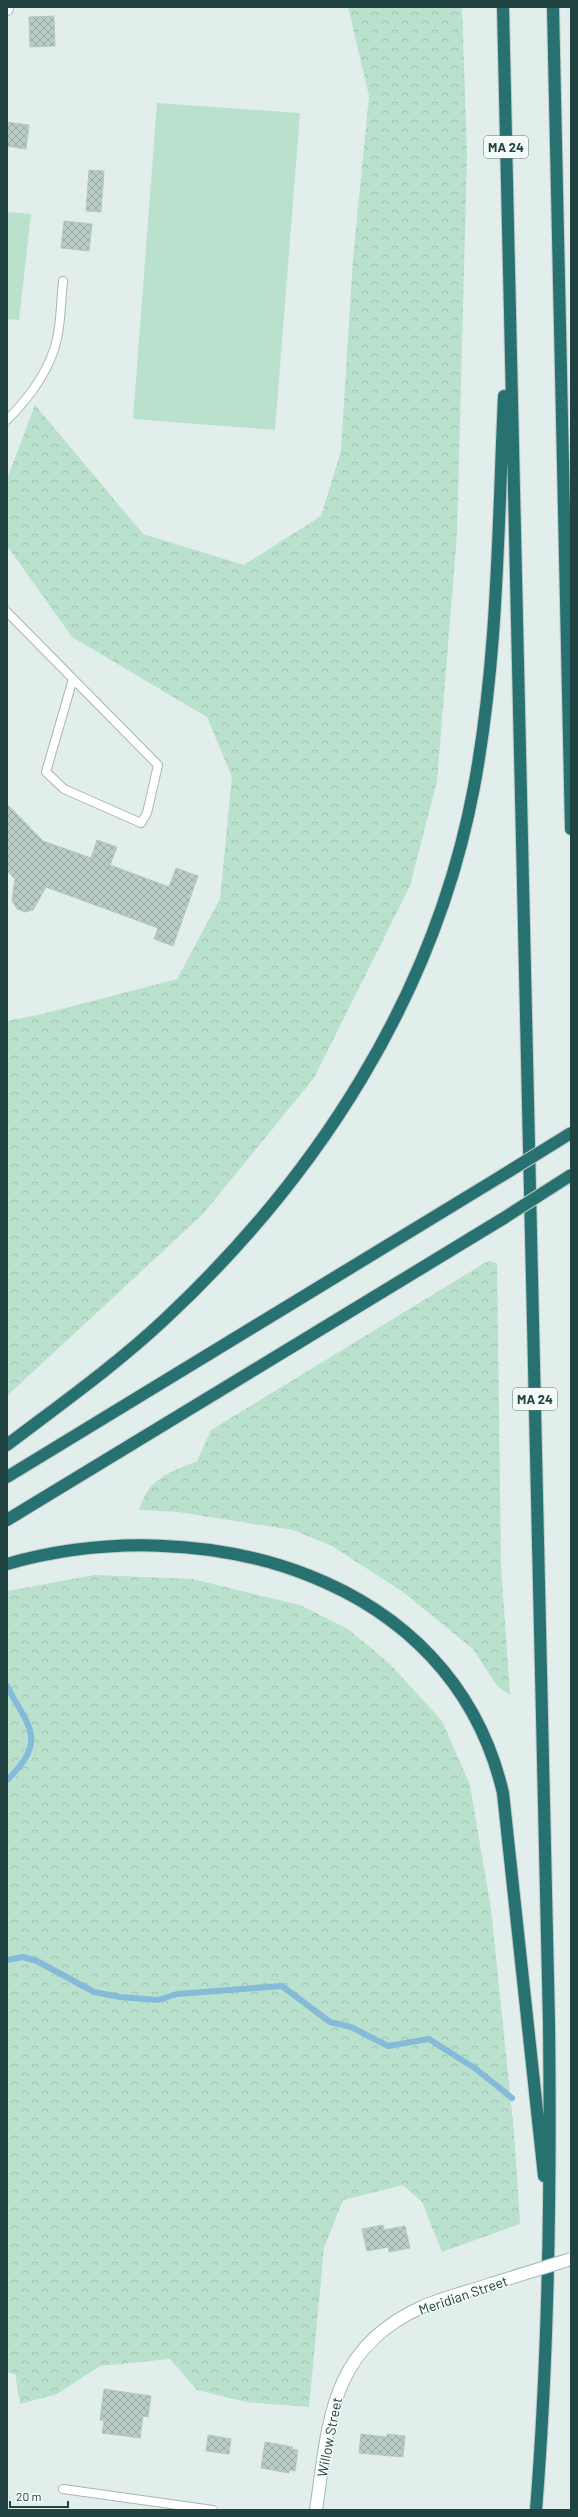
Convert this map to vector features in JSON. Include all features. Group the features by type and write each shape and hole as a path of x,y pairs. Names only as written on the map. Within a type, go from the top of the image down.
{"highway":[{"name":"MA 24","path":"503,7 549,2024 550,2235 545,2376 536,2510"},
{"path":"552,7 571,829"},
{"path":"7,1445 138,1343 209,1276 261,1220 304,1166 344,1108 380,1048 419,967 438,922 459,855 474,788 482,733 494,605 509,287"},
{"path":"566,623 571,524"},
{"path":"7,1477 571,1133"},
{"path":"7,1520 571,1176"},
{"path":"7,1564 73,1549 126,1545 178,1546 249,1556 298,1570 348,1592 406,1633 443,1672 478,1722 493,1758 503,1793 550,2235"}],"street":[{"name":"Meridian Street","path":"364,2348 388,2327 412,2312 491,2284 571,2259"},
{"name":"Willow Street","path":"316,2510 335,2399 347,2371 364,2348"}],"lane":[{"path":"7,420 22,406 46,370 57,340 63,281"},
{"path":"7,612 158,765 147,813 141,823 64,789 46,772 73,679"},
{"path":"63,2489 213,2510"}],"green space":[{"path":"348,7 462,7 467,155 457,534 437,781 410,886 314,1078 202,1215 7,1396 7,1021 42,1014 177,979 220,899 232,777 207,717 72,637 7,546 7,479 35,405 143,534 244,565 321,516 341,451 353,259 369,96"},
{"path":"157,103 300,113 275,430 133,419"},
{"path":"7,212 31,214 19,320 7,319"},
{"path":"488,1261 497,1263 501,1565 510,1695 497,1686 473,1649 403,1592 332,1546 293,1530 178,1512 139,1510 148,1491 161,1478 177,1469 197,1461 211,1430"},
{"path":"94,1575 192,1579 300,1605 348,1629 389,1663 442,1721 470,1785 491,1909 514,2132 520,2224 442,2252 422,2202 403,2185 343,2200 324,2248 309,2407 246,2402 197,2390 170,2359 100,2366 57,2394 20,2404 15,2374 7,2372 7,1591"}],"building":[{"path":"54,16 55,46 30,47 29,17"},
{"path":"7,122 29,125 26,149 7,146"},
{"path":"89,170 104,171 101,212 86,211"},
{"path":"64,221 92,224 89,251 61,248"},
{"path":"7,804 43,841 91,858 97,840 117,847 110,865 169,887 176,868 198,876 173,946 154,939 158,928 46,887 33,910 25,912 17,909 12,900 15,879 7,871"},
{"path":"383,2225 384,2230 405,2226 410,2248 389,2252 388,2247 367,2251 362,2229"},
{"path":"104,2389 151,2396 148,2417 143,2416 140,2438 102,2433 104,2421 100,2420"},
{"path":"361,2434 387,2437 387,2434 405,2436 403,2457 359,2453"},
{"path":"208,2435 231,2439 229,2454 206,2451"},
{"path":"265,2442 293,2447 292,2449 298,2450 295,2471 289,2470 289,2473 261,2468"}],"waterway":[{"path":"7,1686 22,1712 31,1733 31,1743 28,1754 20,1766 7,1780"},
{"path":"7,1960 23,1957 37,1961 94,1992 120,1997 158,2000 177,1994 282,1986 330,2022 351,2027 388,2046 429,2039 476,2069 512,2098"}]}
